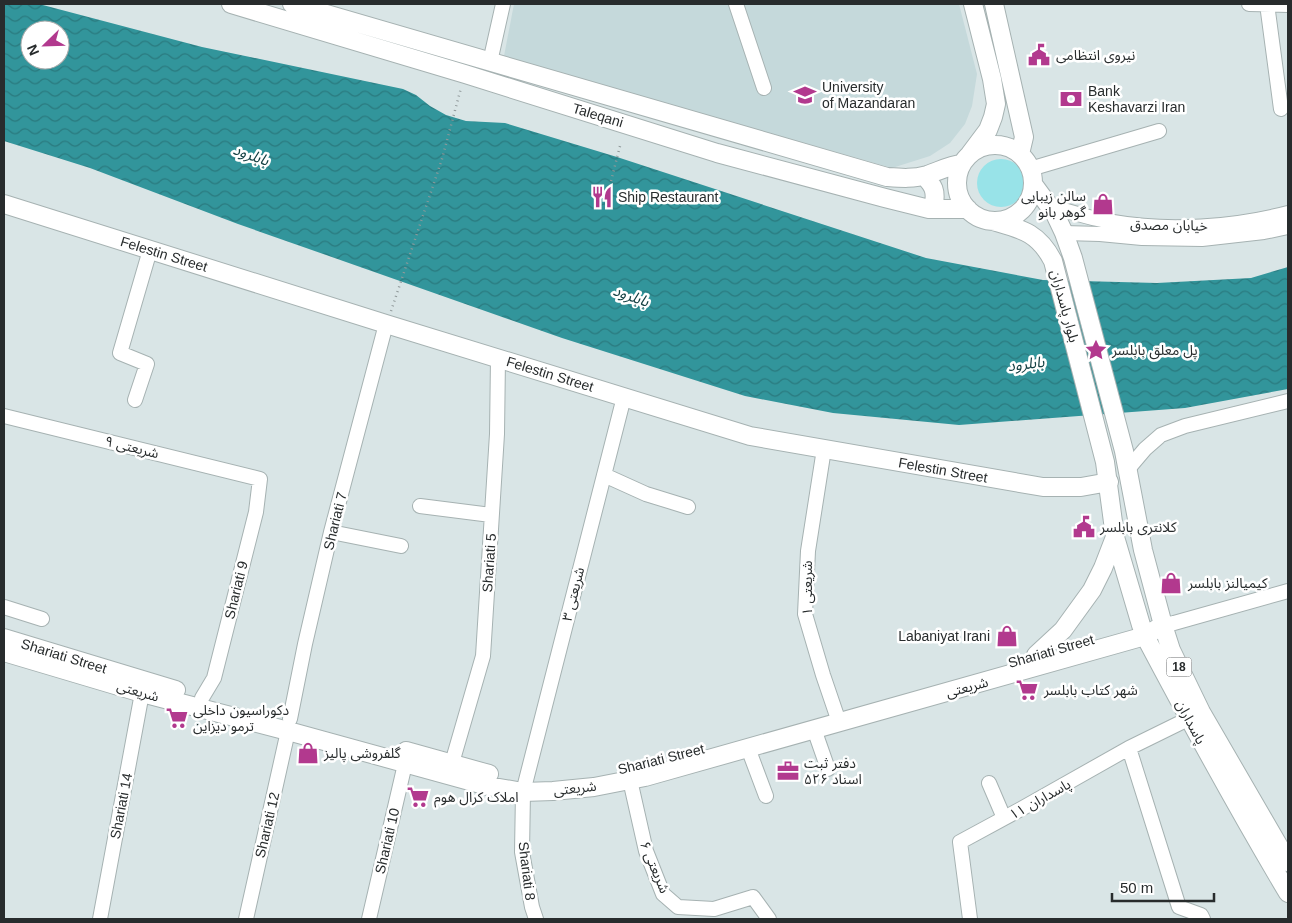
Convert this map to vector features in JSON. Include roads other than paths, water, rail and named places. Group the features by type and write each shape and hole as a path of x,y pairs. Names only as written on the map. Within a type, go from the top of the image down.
{"main road":[{"name":"Taleqani","path":"231,4 717,152 929,209 968,209"},
{"name":"Taleqani","path":"292,4 888,177 910,178 924,176 956,165 966,159"},
{"path":"966,159 980,148 993,145 1009,148 1020,154 1025,160 1031,177 1029,200 1022,210 1008,218 993,221 978,216 968,209 961,199 958,188 958,176 966,159 988,130 996,104 993,84 973,4"},
{"path":"994,4 1024,137 1020,154"},
{"path":"924,176 932,183 935,194 934,204 929,209"},
{"name":"بلوار پاسداران","path":"1031,177 1055,214 1073,258 1124,451"},
{"name":"Felestin Street","path":"4,204 750,436 1043,488 1081,487 1109,482"},
{"name":"بلوار پاسداران","path":"993,221 1030,234 1048,250 1053,261 1106,462 1109,482"},
{"name":"پاسداران","path":"1124,451 1143,550 1171,650 1201,712 1288,862"},
{"name":"پاسداران","path":"1109,482 1115,537 1143,631 1188,719 1288,893"},
{"path":"1036,655 1063,630 1092,590 1115,537"},
{"path":"1143,631 1163,625"},
{"name":"Shariati Street","path":"4,638 289,725 452,763 524,786 627,768 837,717 1036,655 1143,631"},
{"name":"شریعتی","path":"4,652 142,693 289,725 406,764 488,786 524,786 553,791 594,787 630,780 748,748 814,729 837,717 1143,631"}],"street":[{"path":"490,62 503,4"},
{"path":"736,4 764,88"},
{"path":"1249,4 1288,5"},
{"path":"1267,4 1281,109"},
{"path":"1031,177 1159,131"},
{"name":"خیابان مصدق","path":"1050,206 1112,222 1142,226 1204,227 1261,220 1288,213"},
{"name":"خیابان مصدق","path":"1064,233 1142,238 1202,239 1264,232 1288,227"},
{"path":"135,400 147,364 120,353 150,250"},
{"name":"Shariati 7","path":"289,725 305,644 331,532 386,324"},
{"name":"Shariati 5","path":"452,763 483,656 497,434 498,358"},
{"name":"شریعتی ۳","path":"524,786 624,397"},
{"path":"1128,469 1145,449 1161,435 1185,426 1288,401"},
{"name":"Shariati 9","path":"4,416 260,479 256,512 214,678 202,698"},
{"name":"شریعتی ۱","path":"824,449 808,551 805,614 837,717"},
{"path":"604,475 646,494 688,507"},
{"path":"420,506 492,515"},
{"path":"331,532 401,546"},
{"path":"1163,625 1174,624 1288,591"},
{"path":"4,607 42,619"},
{"name":"Shariati 14","path":"100,919 142,693"},
{"name":"پاسداران ۱۱","path":"970,919 960,842 1129,748 1188,719"},
{"name":"Shariati 12","path":"246,919 289,725"},
{"path":"814,729 828,769"},
{"path":"748,748 766,796"},
{"path":"1129,748 1179,907 1201,916 1203,919"},
{"name":"Shariati 10","path":"369,919 406,764"},
{"name":"شریعتی ۶","path":"630,780 646,851 663,894 678,907 714,909 753,897 769,919"},
{"path":"990,783 1004,818"},
{"name":"Shariati 8","path":"524,786 522,852 536,919"}],"water":[{"name":"بابلرود","path":"4,4 39,4 202,47 403,89 416,95 446,115 466,121 505,123 617,157 926,258 1043,280 1157,283 1251,278 1288,267 1288,389 1185,408 959,425 833,413 745,396 562,338 238,224 90,168 4,141"}],"place":[{"name":"نیروی انتظامی","path":"1039,55"},
{"name":"University of Mazandaran","path":"805,95"},
{"name":"Bank Keshavarzi Iran","path":"1071,99"},
{"name":"Ship Restaurant","path":"602,197"},
{"name":"سالن زیبایی گوهر بانو","path":"1103,204"},
{"name":"پل معلق بابلسر","path":"1096,350"},
{"name":"کلانتری بابلسر","path":"1084,527"},
{"name":"کیمیالنز بابلسر","path":"1171,583"},
{"name":"Labaniyat Irani","path":"1007,636"},
{"name":"شهر کتاب بابلسر","path":"1027,690"},
{"name":"دکوراسیون داخلی ترمو دیزاین","path":"177,718"},
{"name":"گلفروشی پالیز","path":"308,753"},
{"name":"دفتر ثبت اسناد ۵۲۶","path":"788,771"},
{"name":"املاک کرال هوم","path":"418,797"}]}
